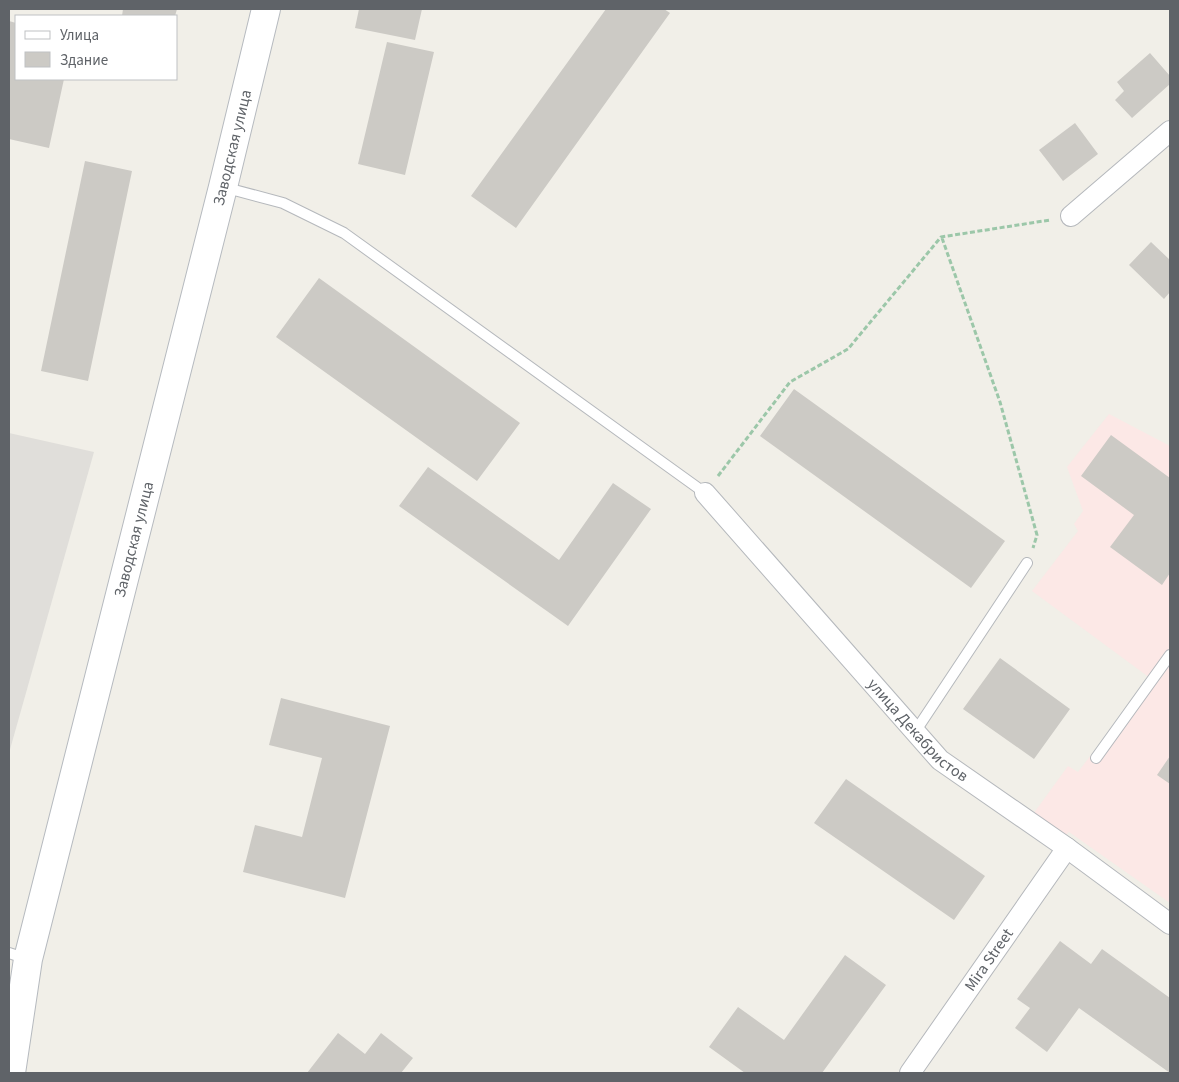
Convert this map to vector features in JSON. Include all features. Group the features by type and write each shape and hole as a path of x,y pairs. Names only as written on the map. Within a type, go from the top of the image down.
{"street":[{"name":"Заводская улица","path":"11,1073 18,956 222,187 266,9"},
{"path":"1071,216 1170,132"},
{"name":"улица Декабристов","path":"705,493 940,760 1067,848 1170,924"},
{"name":"Mira Street","path":"910,1073 1067,848"}],"lane":[{"path":"222,187 283,203 344,233 705,493"},
{"path":"915,732 1027,563"},
{"path":"1096,758 1170,655"}],"path":[{"path":"705,493 790,382 848,349 941,237 1071,216"},
{"path":"941,237 1000,402 1038,535 1027,563"}],"shaded area":[{"path":"1109,414 1170,446 1170,903 1069,832 1060,840 1031,817 1068,766 1078,772 1150,678 1032,591 1078,531 1074,524 1083,511 1067,467"},
{"path":"9,433 94,452 9,753"}],"building":[{"path":"123,9 177,9 175,15 122,15"},
{"path":"359,9 422,9 415,40 355,28"},
{"path":"606,9 664,9 670,13 516,228 471,196"},
{"path":"9,21 15,23 15,80 64,80 49,148 9,139"},
{"path":"387,42 434,52 405,175 358,164"},
{"path":"1150,53 1170,76 1170,84 1132,118 1115,100 1124,91 1117,82"},
{"path":"1075,123 1098,154 1063,181 1039,150"},
{"path":"85,161 132,171 88,381 41,371"},
{"path":"1151,242 1170,260 1170,292 1164,299 1129,265"},
{"path":"319,278 520,423 477,481 276,337"},
{"path":"794,389 1005,541 971,588 760,436"},
{"path":"1111,435 1170,478 1170,573 1162,585 1110,547 1134,515 1081,476"},
{"path":"428,467 559,560 613,483 651,509 568,626 399,506"},
{"path":"1000,658 1070,709 1034,759 963,709"},
{"path":"281,698 390,726 345,898 243,872 255,825 302,837 322,758 269,745"},
{"path":"1170,756 1170,784 1157,775"},
{"path":"846,779 985,876 954,920 814,823"},
{"path":"1060,941 1091,964 1102,949 1170,998 1170,1073 1079,1008 1047,1052 1015,1028 1030,1008 1017,999"},
{"path":"845,955 886,985 822,1073 745,1073 709,1047 738,1007 784,1040"},
{"path":"338,1033 365,1054 381,1033 413,1058 401,1073 307,1073"}]}
